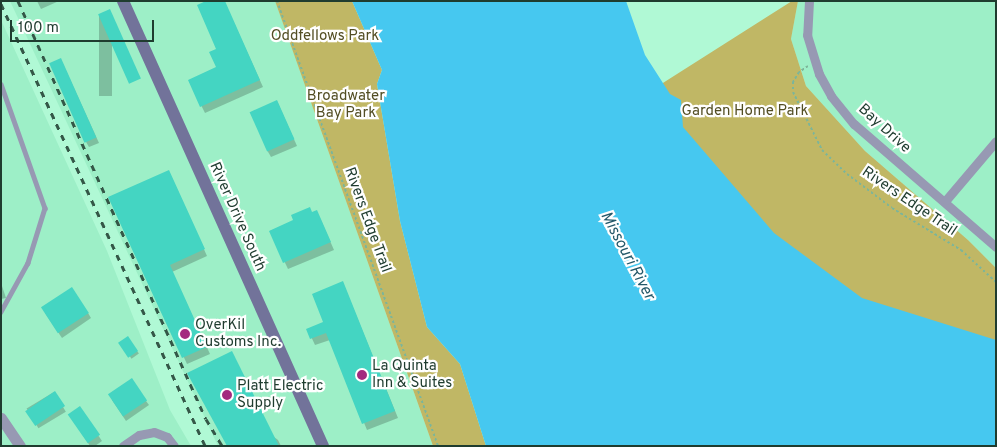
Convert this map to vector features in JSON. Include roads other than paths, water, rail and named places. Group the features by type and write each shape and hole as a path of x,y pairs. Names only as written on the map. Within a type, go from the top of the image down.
{"main road":[{"name":"River Drive South","path":"123,1 323,446"}],"street":[{"name":"Bay Drive","path":"809,1 807,35 815,62 831,96 854,124 946,200 996,247"},
{"path":"946,200 996,141"},
{"path":"1,418 5,433 20,446"},
{"path":"123,446 139,435 154,432 167,437 174,446"}],"lane":[{"path":"1,84 45,208 28,262 1,312"}],"water":[{"name":"Missouri River","path":"352,1 626,1 645,55 670,94 681,100 683,127 774,233 862,298 996,340 996,446 486,446 460,364 427,327 400,221 377,84 382,70"}],"railway":[{"path":"18,1 206,419 222,446"},
{"path":"1,4 205,446"}],"place":[{"name":"OverKil Customs Inc.","path":"185,334"},
{"name":"La Quinta Inn & Suites","path":"362,375"},
{"name":"Platt Electric Supply","path":"227,395"}],"park label":[{"name":"Oddfellows Park","path":"325,37"},
{"name":"Broadwater Bay Park","path":"346,104"},
{"name":"Garden Home Park","path":"745,112"}]}
